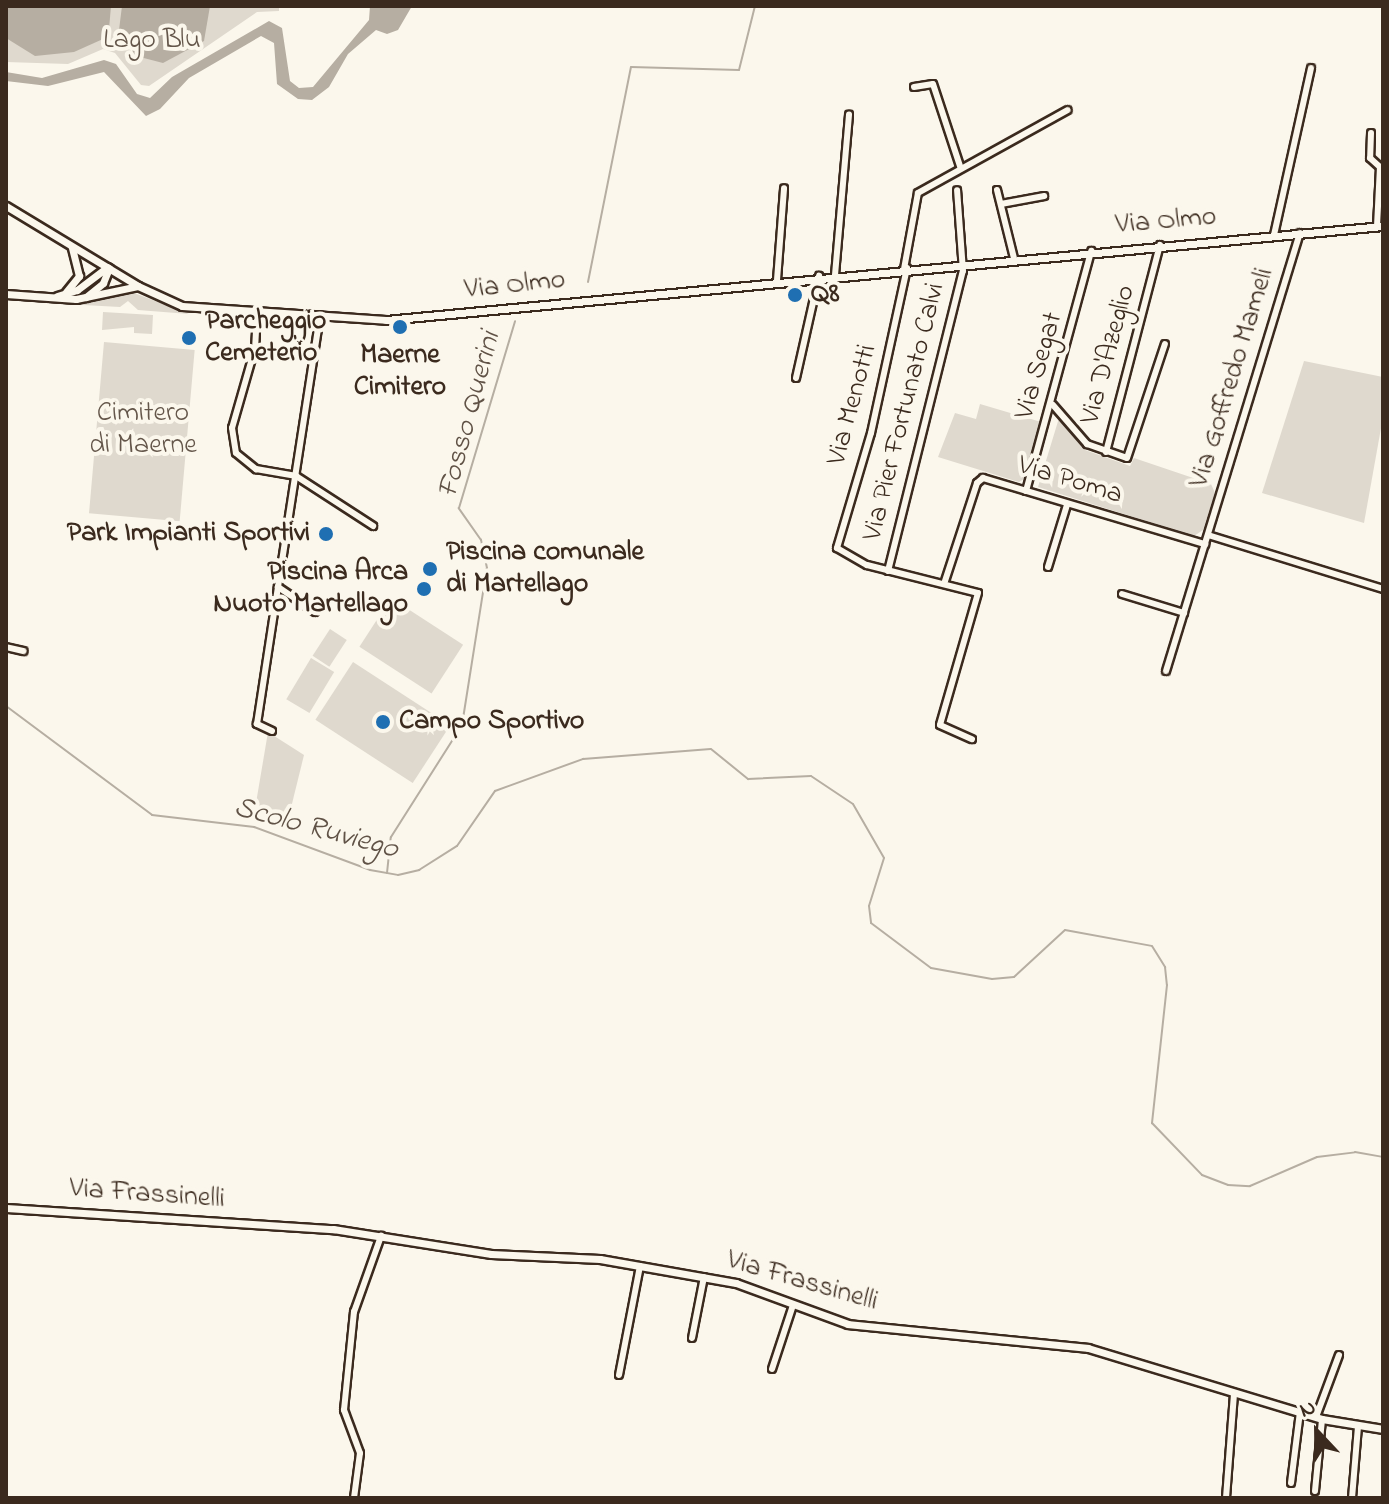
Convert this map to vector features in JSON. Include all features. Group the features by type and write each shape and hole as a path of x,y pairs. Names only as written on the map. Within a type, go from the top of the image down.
{"street":[{"path":"1274,235 1311,68"},
{"path":"914,87 933,84 961,169 1068,110"},
{"path":"835,275 849,115"},
{"path":"1371,133 1370,158 1380,167 1380,226"},
{"name":"Via Menotti","path":"888,571 838,551 906,268 918,193 961,169"},
{"path":"777,280 784,188"},
{"path":"957,190 963,263"},
{"path":"997,190 1014,258"},
{"path":"1001,204 1044,196"},
{"name":"Via Olmo","path":"6,206 138,286 182,306 406,319 777,280 1380,226"},
{"name":"Via Goffredo Mameli","path":"1166,671 1300,233"},
{"path":"63,295 79,276 71,245"},
{"name":"Via D'Azeglio","path":"1053,405 1087,444 1106,452 1160,245"},
{"name":"Via Segat","path":"1026,491 1053,405 1091,251"},
{"name":"Via Pier Fortunato Calvi","path":"888,571 963,263"},
{"path":"51,297 63,295 108,268"},
{"path":"84,299 103,283 108,268"},
{"path":"796,378 819,276"},
{"path":"6,294 84,299 138,286"},
{"path":"257,312 255,348 232,441 250,466 294,475 373,526"},
{"path":"272,731 257,724 320,315"},
{"path":"1106,452 1125,459 1130,456 1165,344"},
{"name":"Via Poma","path":"945,581 980,479 1205,544"},
{"path":"1048,567 1067,505"},
{"path":"1208,535 1383,589"},
{"path":"888,571 945,581 979,595 940,725 972,739"},
{"path":"278,587 315,612"},
{"path":"1122,594 1184,613"},
{"path":"6,647 24,651"},
{"name":"Via Frassinelli","path":"6,1208 381,1236 491,1254 555,1253 640,1266 736,1283 793,1305 875,1328 1065,1344 1319,1418 1383,1429"},
{"path":"354,1498 360,1453 344,1410 354,1312 381,1236"},
{"path":"619,1375 640,1266"},
{"path":"692,1338 704,1277"},
{"path":"772,1369 793,1305"},
{"path":"1315,1491 1319,1418 1339,1355"},
{"path":"1226,1498 1234,1393"},
{"path":"1291,1483 1300,1412"},
{"path":"1352,1498 1358,1426"}],"green space":[{"name":"Lago Blu","path":"6,6 279,6 279,11 257,12 149,86 141,85 115,53 103,49 68,64 6,62"},
{"path":"129,291 189,314 138,310 128,301 120,307 65,304"},
{"path":"103,312 153,315 152,334 134,333 134,327 102,330"},
{"name":"Cimitero di Maerne","path":"104,342 195,350 180,521 89,513"},
{"path":"1304,361 1383,377 1383,417 1364,523 1262,493"},
{"path":"980,404 1041,422 1024,479 1019,482 938,457 955,413 976,419"},
{"path":"1059,418 1085,450 1130,466 1134,458 1211,484 1215,493 1203,530 1194,536 1038,487"},
{"path":"391,598 463,645 432,693 359,647"},
{"path":"330,629 347,640 329,667 313,656"},
{"path":"311,658 334,672 309,713 286,699"},
{"name":"Campo Sportivo","path":"353,662 450,725 413,783 315,720"},
{"path":"268,732 304,755 288,820 255,809"}],"shaded area":[{"path":"6,6 111,6 109,29 103,39 74,52 35,56 6,38"},
{"path":"122,6 210,6 204,41 163,63 136,56 118,38"},
{"path":"370,6 412,6 398,30 387,34 376,30 348,54 329,87 312,100 298,99 277,84 274,43 261,36 189,78 160,109 146,116 104,72 48,86 6,81 6,72 42,78 104,60 116,64 137,94 150,98 172,77 269,21 282,28 290,81 299,88 313,87 369,20"}],"waterway":[{"name":"Fosso Querini","path":"588,282 631,67 739,70 755,6"},
{"name":"Fosso Querini","path":"387,873 391,837 462,725 487,568 481,540 459,508 515,321"},
{"name":"Scolo Ruviego","path":"6,706 152,815 254,827 370,870 398,875 419,870 457,846 495,791 583,759 711,749 748,779 811,776 853,804 884,858 869,906 871,923 931,968 992,979 1014,977 1065,930 1152,946 1165,967 1167,985 1152,1123 1202,1175 1228,1185 1250,1186 1317,1157 1355,1152 1383,1157"}],"place":[{"name":"Q8","path":"795,295"},
{"name":"Maerne Cimitero","path":"400,327"},
{"name":"Parcheggio Cemeterio","path":"189,338"},
{"name":"Park Impianti Sportivi","path":"326,534"},
{"name":"Piscina comunale di Martellago","path":"430,569"},
{"name":"Piscina Arca Nuoto Martellago","path":"424,589"},
{"name":"Campo Sportivo","path":"383,722"}]}
